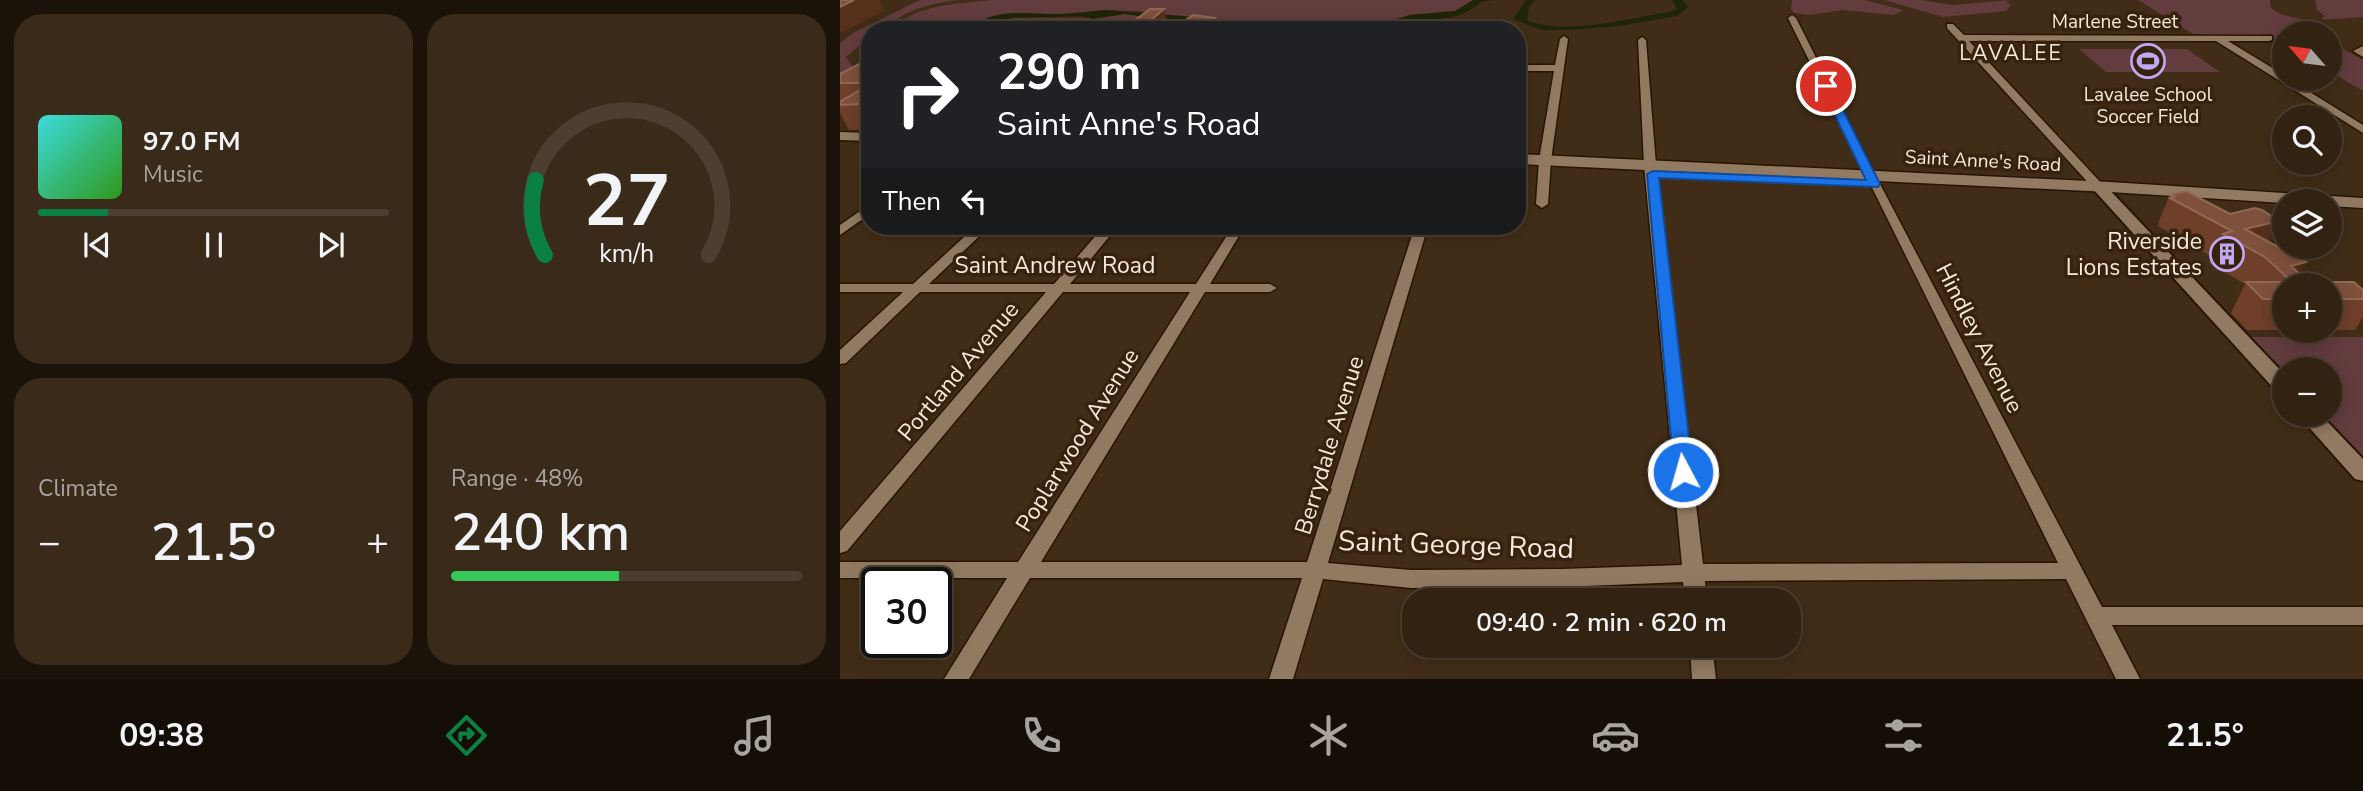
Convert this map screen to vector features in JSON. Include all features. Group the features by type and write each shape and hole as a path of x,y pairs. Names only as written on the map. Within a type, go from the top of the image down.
{"main road":[{"path":"840,136 861,136"},
{"path":"840,145 861,145"},
{"name":"Saint Anne's Road","path":"1526,161 1545,165"},
{"name":"Saint Anne's Road","path":"1526,167 1545,165 2363,203"},
{"name":"Saint Anne's Road","path":"2103,191 2272,205"},
{"path":"2342,210 2363,212"}],"street":[{"name":"Hindley Avenue","path":"1792,18 1871,180 2128,679"},
{"path":"1950,26 2272,374"},
{"name":"Marlene Street","path":"1961,38 2269,38"},
{"path":"2218,38 2363,130"},
{"path":"1542,204 1545,165 1564,39"},
{"path":"1642,40 1651,170 1695,588"},
{"path":"1526,68 1558,68"},
{"path":"840,231 861,215"},
{"path":"840,359 973,235"},
{"name":"Portland Avenue","path":"840,545 1103,235"},
{"name":"Poplarwood Avenue","path":"956,679 1234,235"},
{"name":"Berrydale Avenue","path":"1281,679 1419,235"},
{"name":"Saint Andrew Road","path":"840,288 1270,288"},
{"path":"2320,427 2363,473"},
{"name":"Saint George Road","path":"840,570 1316,569 1411,579 1562,578 1693,573 2071,571"},
{"path":"2096,616 2363,617"},
{"path":"1702,658 1704,679"}],"shaded area":[{"path":"920,0 959,0 922,7 892,21 877,21"},
{"path":"991,0 1473,0 1456,11 1410,15 1390,21 1212,21 1184,19 1153,12 1106,10 1060,14 1006,14 981,21 900,21 924,10"},
{"path":"1473,0 1493,0 1481,2 1456,16 1428,21 1390,21 1410,15 1455,11"},
{"path":"1526,0 1536,0 1529,7 1527,20 1559,26 1597,24 1669,12 1677,9 1672,0 1683,0 1688,7 1677,16 1619,26 1571,30 1541,30 1526,24 1526,21 1513,19"},
{"path":"1792,0 1865,0 1903,10 1894,15 1842,10 1810,15 1794,13 1791,9"},
{"path":"1884,0 1921,0 1953,5 2011,0 2006,2 2011,5 2006,11 1943,17"},
{"path":"2138,0 2270,0 2271,8 2280,14 2309,21 2272,21 2272,37 2193,34"},
{"path":"2315,0 2363,0 2363,17 2321,20 2325,16 2317,10"},
{"path":"1106,10 1224,21 1180,21 1124,14 1093,19 1081,16 981,21 992,16 1015,13 1067,14"},
{"path":"1124,14 1180,21 1001,21 1012,18 1101,18"},
{"path":"861,29 861,44 846,57 855,71 840,81 840,43"},
{"path":"2342,48 2363,60 2363,91 2342,79"},
{"name":"Lavalee School Soccer Field","path":"2079,49 2187,49 2220,72 2106,72"},
{"path":"2249,337 2272,337 2272,343 2342,343 2342,337 2363,337 2363,458 2333,427 2342,427 2342,357 2272,357 2272,361"}],"building":[{"path":"840,0 854,0 840,7"},
{"path":"1150,9 1164,9 1150,21 1134,21"},
{"path":"1193,15 1215,18 1212,21 1184,21"},
{"path":"861,63 861,83 840,83 840,74"},
{"path":"861,89 861,104 840,105 840,102"},
{"path":"2186,191 2230,214 2255,208 2262,210 2272,216 2272,223 2245,229 2272,244 2272,259 2300,259 2306,262 2291,266 2298,273 2282,273 2265,257 2223,234 2232,231 2170,198 2174,197 2170,195"},
{"path":"2246,282 2272,282 2272,299 2263,299"},
{"path":"2342,282 2354,282 2363,290 2363,299 2342,299"}],"place":[{"name":"Lavalee School Soccer Field","path":"2148,61"},
{"name":"Riverside Lions Estates","path":"2227,254"}],"district":[{"name":"LAVALEE","path":"2011,53"}],"route":[{"path":"1683,472 1653,174 1874,184 1826,86"}]}
